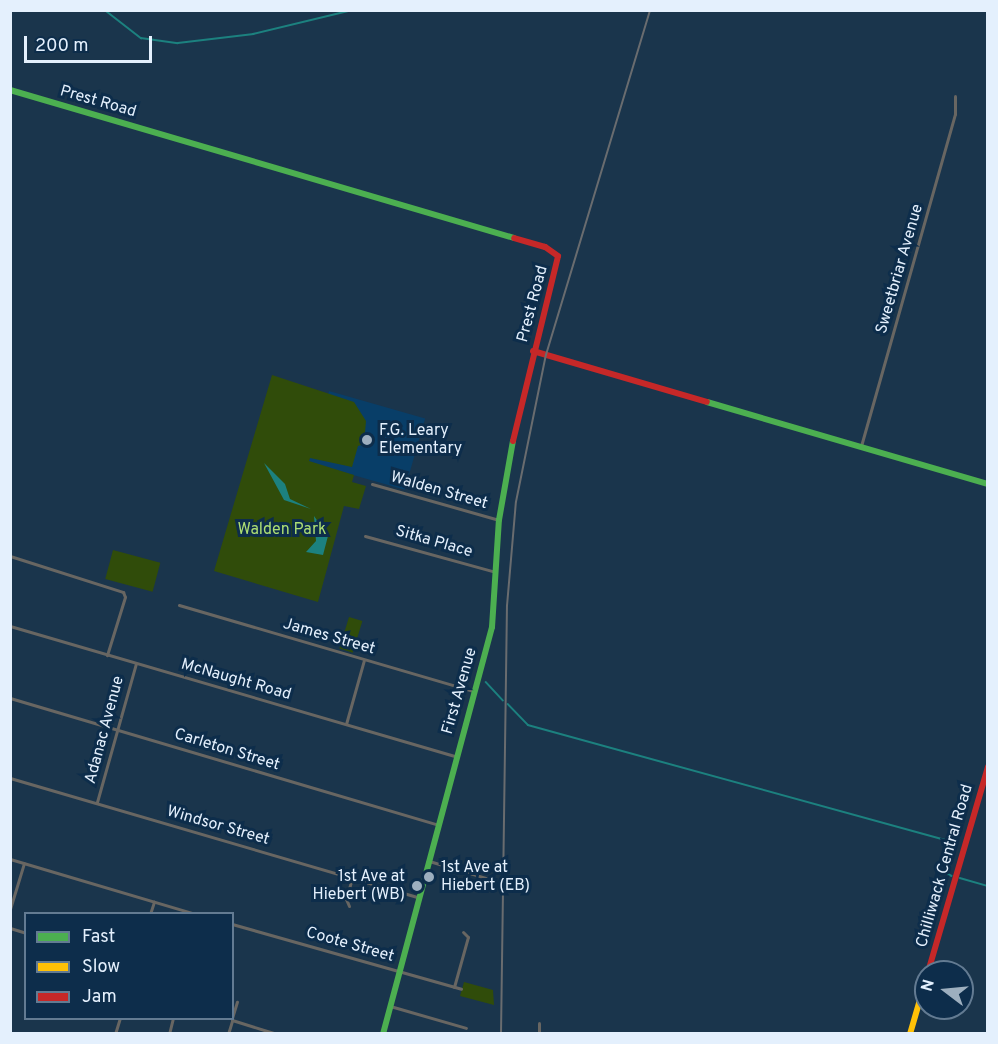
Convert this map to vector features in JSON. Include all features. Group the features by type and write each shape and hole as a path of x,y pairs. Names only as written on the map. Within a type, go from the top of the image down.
{"street":[{"name":"Prest Road","path":"10,90 550,249 558,261 533,351 987,484"},
{"name":"Sweetbriar Avenue","path":"861,446 952,124 955,96"},
{"name":"First Avenue","path":"383,1034 455,756 492,627 499,520 533,351"},
{"name":"Walden Street","path":"372,484 499,520"},
{"name":"Sitka Place","path":"364,536 495,573"},
{"path":"10,556 123,592 125,597 107,655"},
{"name":"James Street","path":"179,605 473,691"},
{"name":"McNaught Road","path":"10,626 455,756"},
{"path":"346,724 364,660"},
{"name":"Adanac Avenue","path":"97,802 136,663"},
{"name":"Carleton Street","path":"10,698 438,825"},
{"name":"Chilliwack Central Road","path":"931,960 987,767"},
{"name":"Windsor Street","path":"10,778 418,897"},
{"path":"10,859 189,912"},
{"path":"429,861 486,878"},
{"path":"10,909 24,863"},
{"path":"349,906 346,899 352,878"},
{"path":"151,912 154,902"},
{"name":"Coote Street","path":"234,925 461,989"},
{"path":"454,987 468,937 464,932"},
{"path":"234,1012 237,1002"},
{"path":"390,1006 466,1028"},
{"path":"234,1020 277,1034"},
{"path":"539,1023 539,1034"}],"shaded area":[{"name":"F.G. Leary Elementary","path":"329,391 425,419 405,490 309,462"},
{"path":"264,463 285,484 290,499 311,509 284,500"},
{"path":"314,516 328,536 323,555 306,552 316,541"}],"green space":[{"name":"Walden Park","path":"272,375 354,402 366,421 364,444 358,446 352,467 310,458 309,461 354,475 352,482 366,486 359,509 344,506 318,602 214,571"},
{"path":"113,550 160,563 153,592 105,579"},
{"path":"349,617 362,621 353,653 339,649"},
{"path":"464,982 493,990 494,1005 460,996"}],"waterway":[{"path":"105,10 141,38 178,43 253,34 353,10"},
{"path":"486,682 503,700"},
{"path":"508,704 528,725 955,843 948,874 952,876"},
{"path":"960,878 988,886"}],"railway":[{"path":"501,1034 507,606 516,502 546,355 650,10"}],"traffic: fast":[{"path":"10,90 514,238"},
{"path":"707,402 988,484"},
{"path":"383,1034 492,627 499,520 513,441"}],"traffic: slow":[{"path":"910,1034 914,1020"}],"traffic: jam":[{"path":"513,441 558,256 545,247 514,238"},
{"path":"533,351 707,402"},
{"path":"932,960 988,767"}],"place":[{"name":"F.G. Leary Elementary","path":"367,440"},
{"name":"1st Ave at Hiebert (EB)","path":"429,877"},
{"name":"1st Ave at Hiebert (WB)","path":"417,886"}]}
